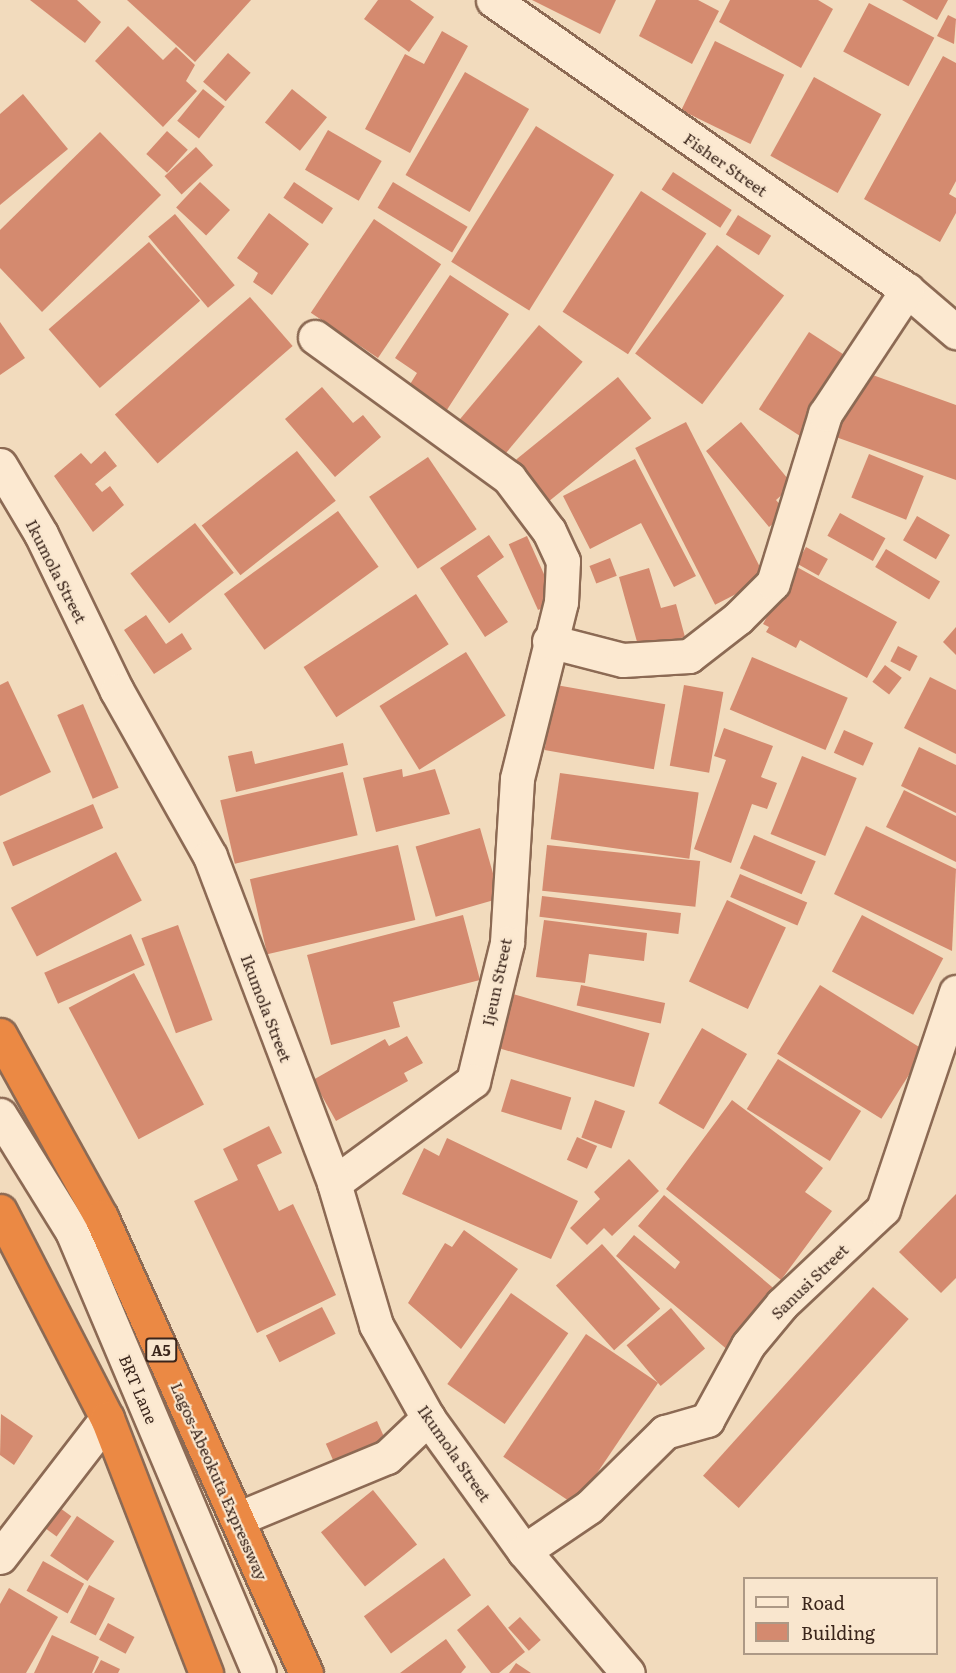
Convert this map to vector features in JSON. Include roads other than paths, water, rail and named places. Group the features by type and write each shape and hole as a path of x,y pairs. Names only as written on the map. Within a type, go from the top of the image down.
{"highway":[{"name":"Lagos-Abeokuta Expressway","path":"0,1035 101,1217 306,1673"},
{"path":"0,1211 107,1418 206,1673"}],"street":[{"name":"Fisher Street","path":"493,0 907,290 956,332"},
{"path":"549,641 623,660 689,657 738,618 773,583 825,414 907,290"},
{"name":"Ijeun Street","path":"315,337 509,478 533,508 563,561 561,602 549,641 517,779 507,943 473,1081 334,1183"},
{"name":"Ikumola Street","path":"0,465 41,534 117,691 210,856 334,1183 376,1325 428,1418 524,1551 628,1673"},
{"name":"Sanusi Street","path":"524,1551 589,1507 630,1461 665,1432 707,1420 748,1345 782,1304 883,1209 956,992"},
{"name":"BRT Lane","path":"0,1115 72,1231 259,1673"},
{"path":"0,1557 107,1418"},
{"path":"237,1519 387,1457 428,1418"}]}
